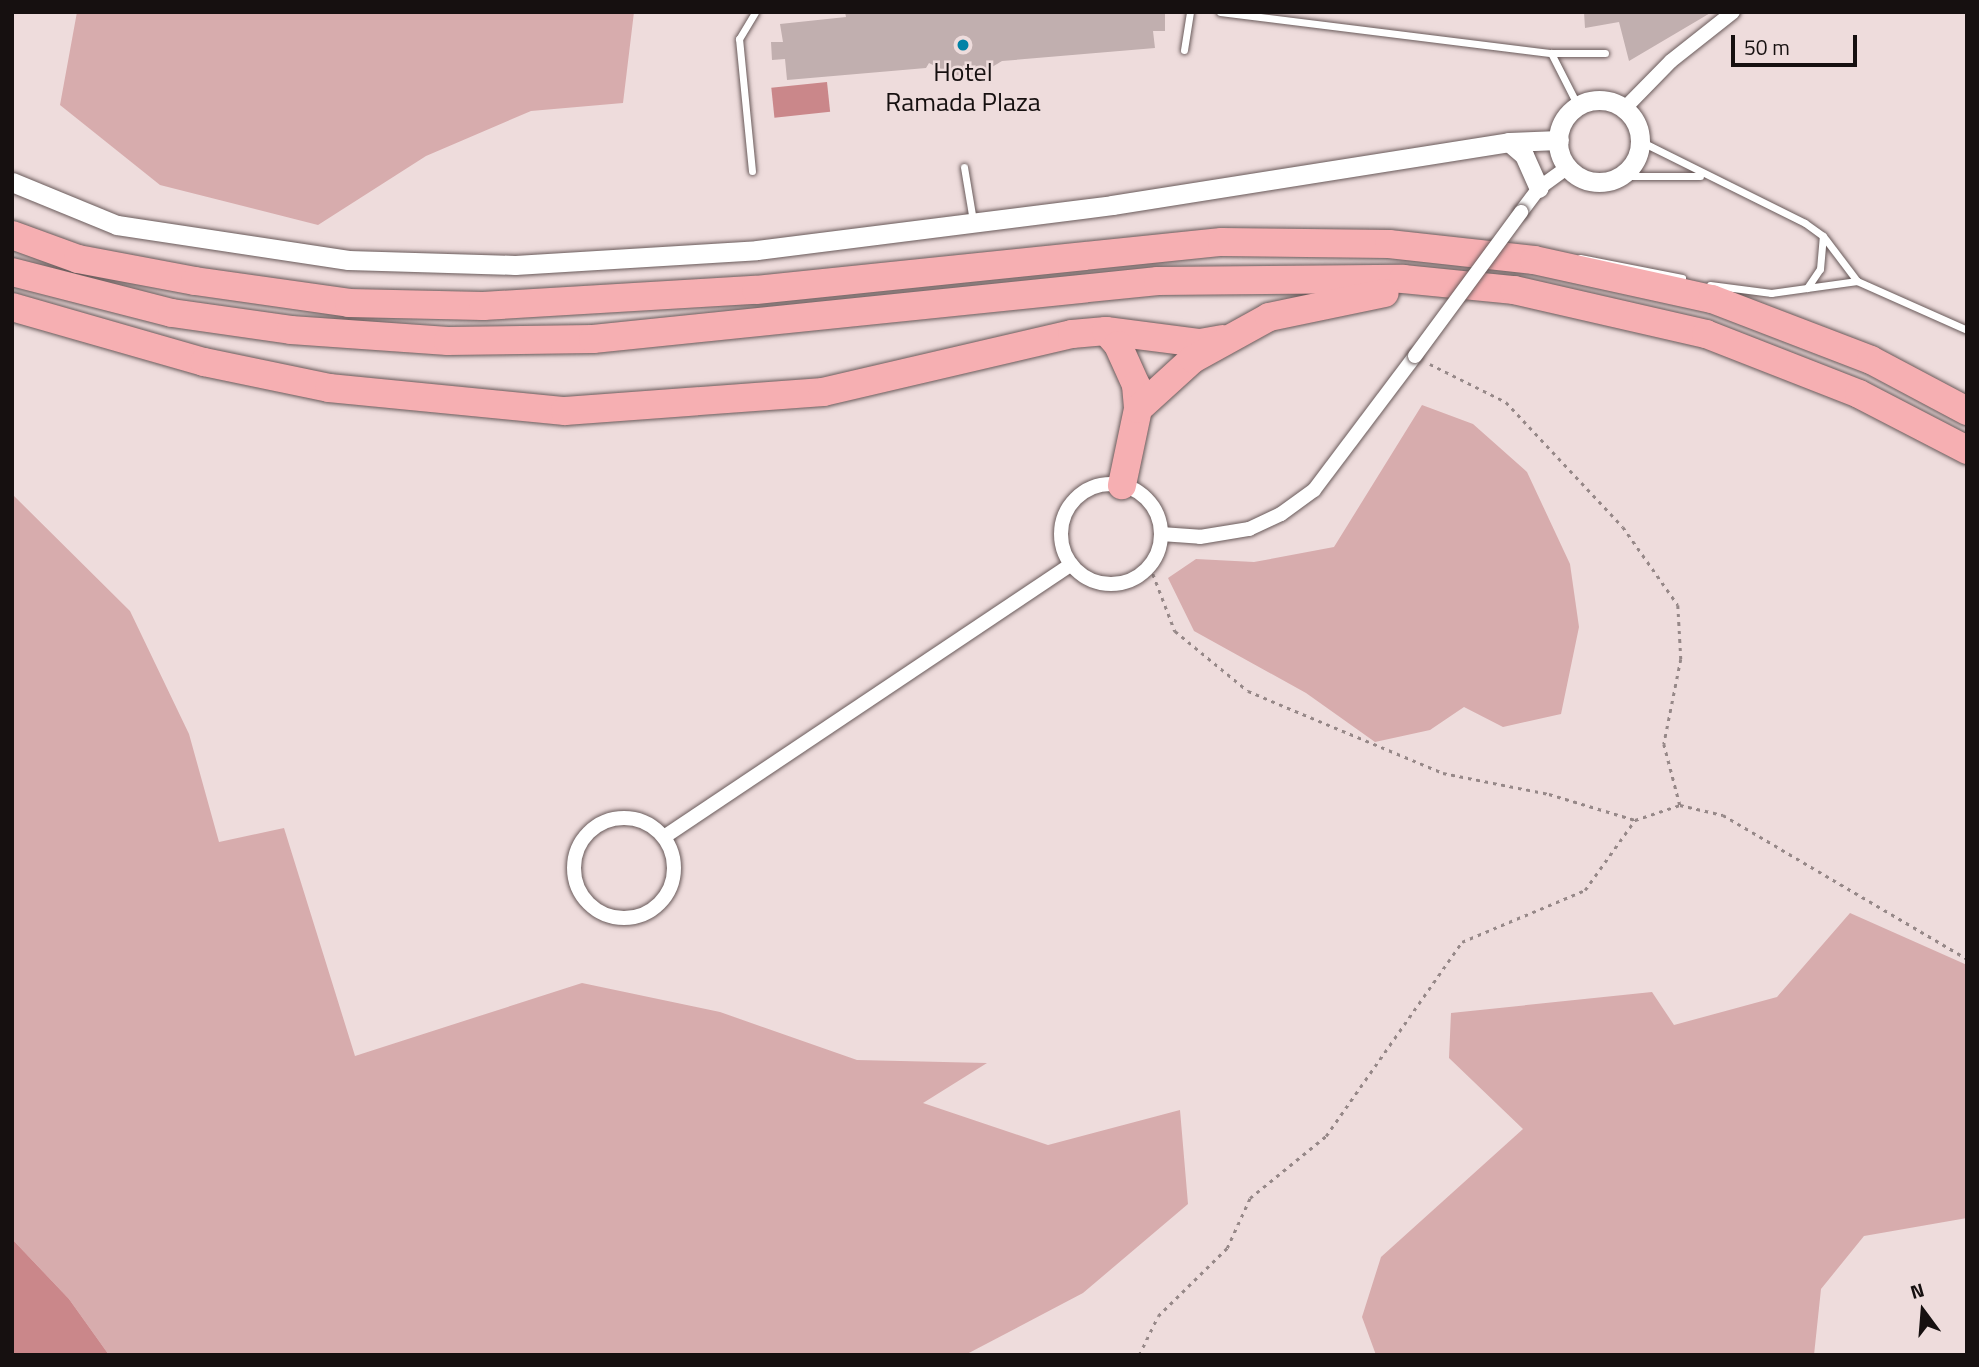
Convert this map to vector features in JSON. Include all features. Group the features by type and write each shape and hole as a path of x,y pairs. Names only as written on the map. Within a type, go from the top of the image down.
{"highway":[{"path":"12,235 78,259 195,281 349,303 483,306 743,292 1222,242 1389,244 1534,260 1616,274 1763,315 1871,360 1967,411"},
{"path":"12,272 172,313 291,330 448,341 593,339 1042,291 1269,277 1403,279 1514,290 1706,334 1859,394 1967,450"},
{"path":"12,307 204,362 329,388 565,411 823,393 1105,331 1178,342 1223,339 1308,306 1409,291 1534,302 1706,334"},
{"path":"1105,331 1127,362 1138,409 1122,485"},
{"path":"1138,409 1223,339"}],"street":[{"path":"1624,109 1671,61 1732,12"},
{"path":"1601,100 1624,109 1640,141 1638,155 1620,176 1592,181 1568,167 1559,140 1564,121 1578,106 1601,100"},
{"path":"12,183 117,225 348,260 528,264 757,250 973,222 1509,142 1559,140"},
{"path":"1509,142 1524,155 1539,188"},
{"path":"1161,534 1200,537 1249,529 1281,514 1314,490 1539,188 1568,167"},
{"path":"1122,485 1150,503 1161,534 1150,566 1125,582 1111,584 1095,583 1071,565 1060,537 1068,507 1092,488 1122,485"},
{"path":"664,838 1071,565"},
{"path":"623,818 653,827 664,838 672,853 673,879 661,902 647,912 613,917 584,898 574,869 580,847 594,828 623,818"}],"lane":[{"path":"752,171 739,39 755,12"},
{"path":"1184,50 1190,12"},
{"path":"1220,12 1551,52 1605,53"},
{"path":"1551,52 1578,106"},
{"path":"1640,141 1701,176 1823,236 1857,281 1967,330"},
{"path":"964,167 973,222"},
{"path":"1620,176 1701,176"},
{"path":"1807,288 1820,269 1823,236"},
{"path":"1534,260 1596,258 1687,279"},
{"path":"1700,283 1758,293 1857,281"}],"path":[{"path":"1415,356 1506,402 1623,527 1678,605 1681,659 1664,744 1680,805"},
{"path":"1150,566 1175,631 1248,691 1443,773 1549,794 1635,820 1680,805 1723,815 1967,959"},
{"path":"1139,1355 1158,1316 1227,1248 1250,1198 1326,1136 1462,943 1585,890 1635,820"}],"shaded area":[{"path":"77,12 634,12 623,103 531,111 426,156 318,225 160,185 60,105"},
{"path":"827,82 830,112 774,118 771,88"},
{"path":"1422,405 1473,424 1527,472 1570,564 1579,627 1561,714 1503,727 1464,707 1430,730 1375,742 1306,693 1194,631 1168,578 1196,559 1254,562 1334,547"},
{"path":"12,494 130,611 189,734 219,842 284,828 355,1056 582,983 720,1012 857,1060 987,1063 923,1103 1048,1145 1180,1110 1188,1204 1083,1293 965,1355 109,1355 69,1299 12,1239"},
{"path":"1850,913 1967,965 1967,1218 1864,1236 1821,1289 1814,1355 1376,1355 1362,1317 1381,1257 1523,1129 1449,1058 1451,1013 1652,992 1674,1025 1777,997"},
{"path":"12,1239 69,1299 109,1355 12,1355"}],"building":[{"name":"Hotel Ramada Plaza","path":"845,12 1153,12 1165,14 1165,31 1153,31 1155,48 1002,61 977,76 953,75 929,63 926,68 787,80 785,59 772,60 771,42 783,42 780,24 846,17"},
{"path":"1584,12 1712,12 1629,61 1619,22 1585,28"}],"place":[{"name":"Hotel Ramada Plaza","path":"963,45"}]}
